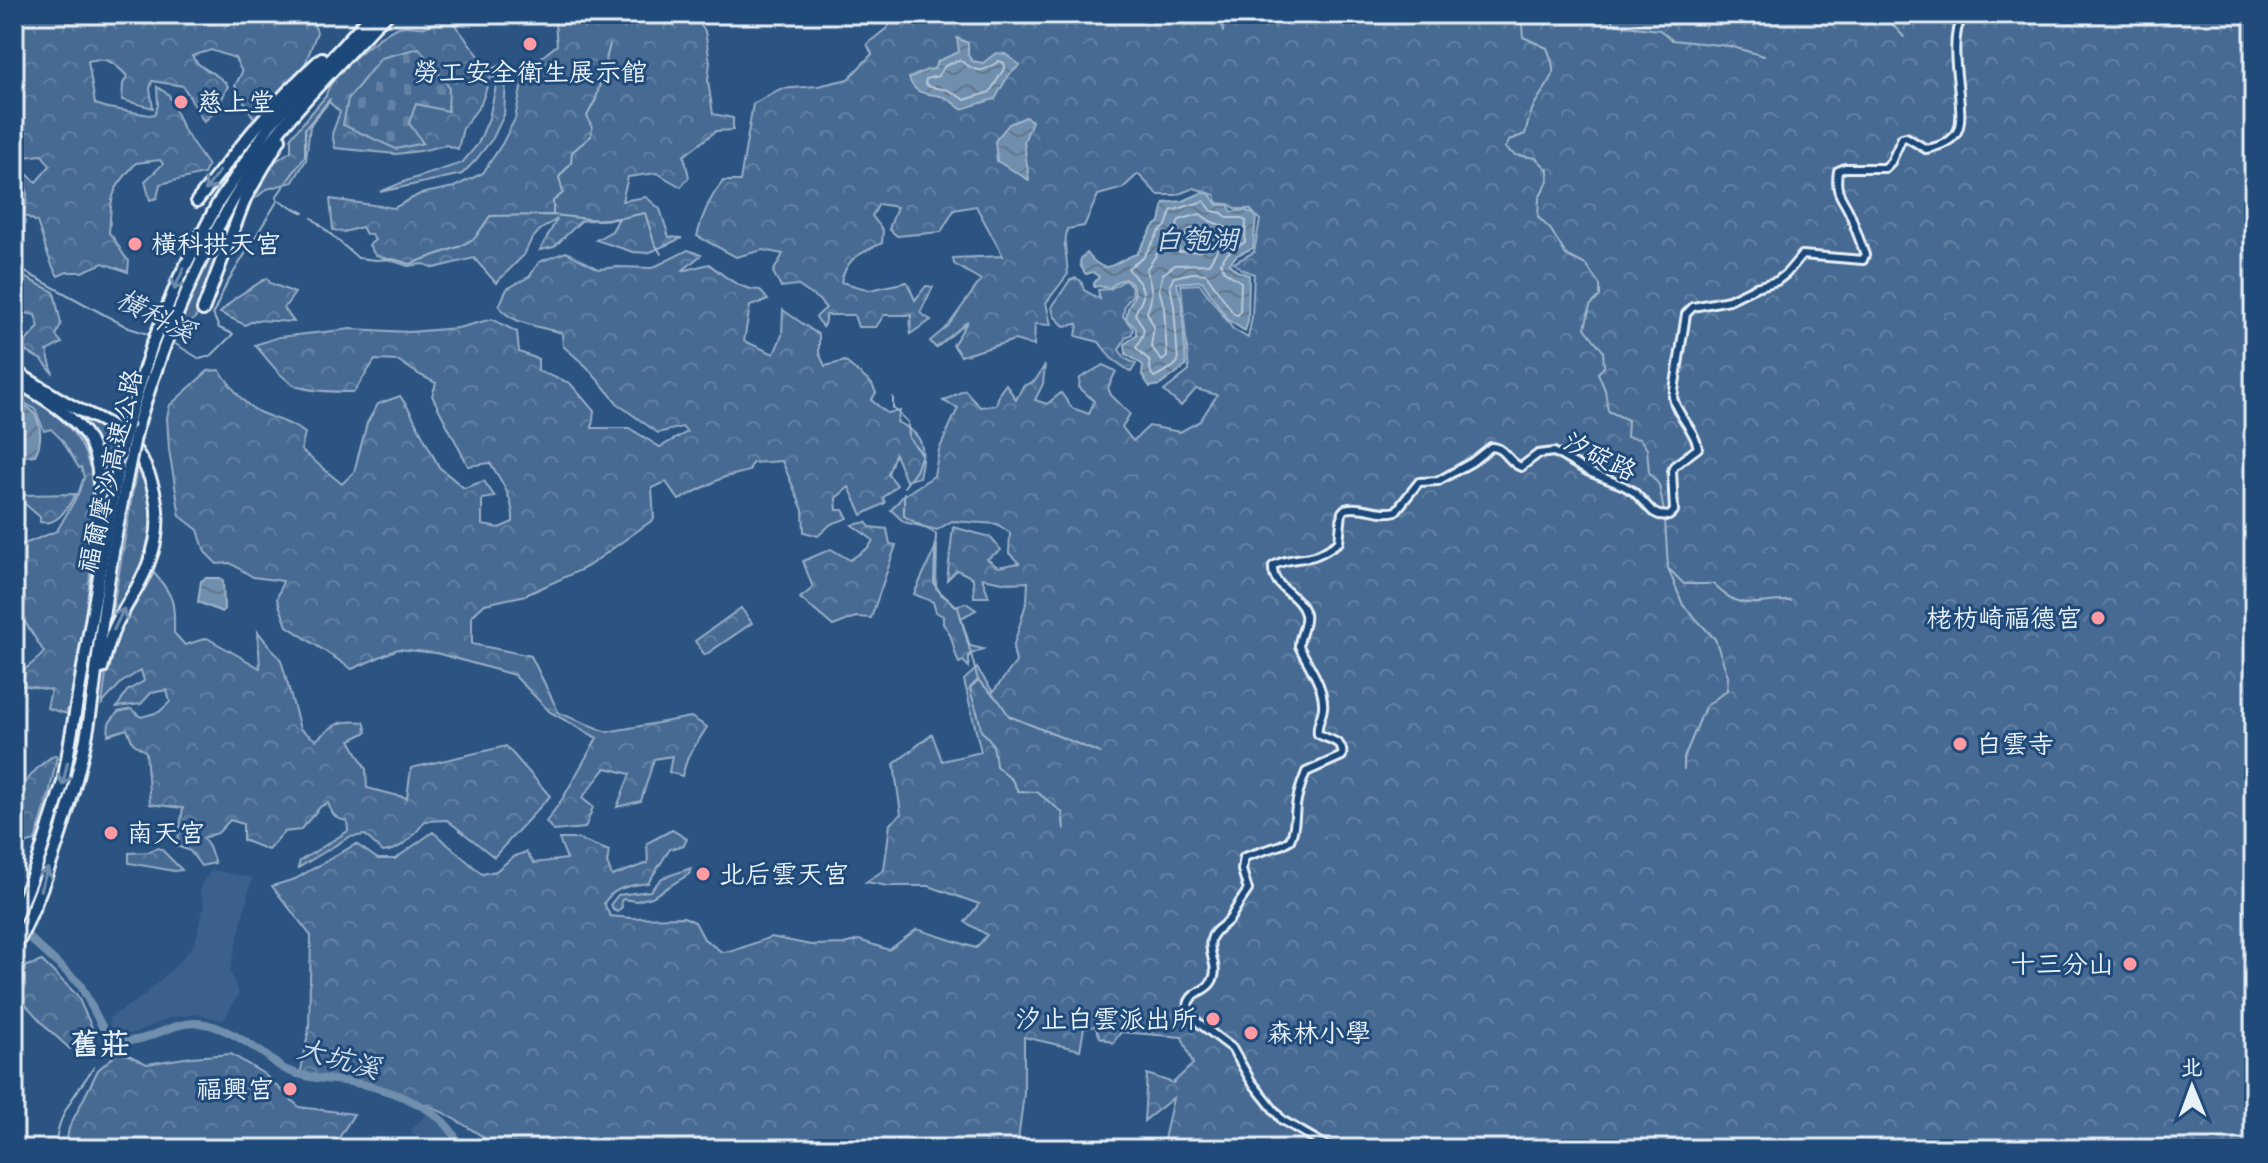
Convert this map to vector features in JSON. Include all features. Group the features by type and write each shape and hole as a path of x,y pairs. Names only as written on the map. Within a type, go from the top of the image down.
{"highway":[{"path":"197,201 254,127 371,14"},
{"name":"福爾摩沙高速公路","path":"172,311 179,278 218,203 270,125 371,14"},
{"name":"福爾摩沙高速公路","path":"14,920 33,877 69,756 128,422 172,311 261,154 297,110 388,14"},
{"path":"203,310 245,199 297,110"},
{"name":"福爾摩沙高速公路","path":"14,951 37,900 75,781 93,698 114,537 158,346"},
{"path":"14,371 120,433 138,455 153,485 157,536 148,566 113,629 93,698"},
{"path":"14,380 55,406 85,434 96,464 99,498 90,625"}],"street":[{"name":"汐碇路","path":"1332,1149 1282,1120 1251,1081 1232,1048 1193,1017 1188,1005 1192,995 1211,984 1215,974 1211,937 1230,920 1233,908 1248,890 1242,870 1244,857 1290,840 1296,823 1296,802 1306,772 1342,756 1341,745 1318,734 1323,707 1321,693 1299,646 1305,616 1296,599 1274,577 1273,566 1324,552 1339,542 1342,512 1345,509 1357,506 1382,512 1396,511 1419,482 1438,481 1491,447 1502,449 1521,467 1538,454 1554,452 1589,472 1624,486 1653,512 1669,516 1674,511 1674,466 1698,448 1696,438 1673,397 1686,314 1693,307 1729,300 1777,281 1802,255 1863,260 1865,255 1852,216 1839,195 1838,171 1845,168 1885,168 1902,138 1906,137 1926,149 1949,143 1958,132 1962,110 1957,70 1957,28 1966,14"},
{"path":"1759,1149 1766,1146 1789,1149"},
{"path":"1393,1149 1408,1149"}],"shaded area":[{"path":"212,870 252,878 230,971 239,994 223,1021 198,1014 181,1016 132,1034 121,1034 110,1026 109,1018 150,990 195,943 204,905 201,884"},
{"path":"427,1114 446,1127 457,1149 430,1149 410,1131"}],"green space":[{"path":"15,14 310,14 317,32 303,70 255,120 235,86 242,72 235,58 211,50 192,56 228,86 217,109 204,122 183,86 152,81 153,108 122,100 127,76 110,62 100,59 88,61 95,104 150,115 155,114 158,105 157,87 169,95 182,127 208,166 204,174 160,184 157,198 150,200 145,181 163,164 160,160 136,163 116,188 109,233 129,261 128,272 103,263 82,272 67,272 58,276 48,257 37,222 24,215 25,187 23,183 14,185 14,180 28,175 36,182 50,166 42,155 14,158"},
{"path":"554,14 692,14 705,31 713,114 733,118 733,130 716,131 684,156 689,177 681,187 657,173 628,177 622,201 646,197 660,209 669,237 682,238 648,253 633,252 596,240 612,231 619,218 581,221 554,247 540,250 557,219 540,230 524,255 496,283 474,258 434,268 424,264 408,266 375,255 369,245 375,240 362,227 344,232 333,230 330,199 394,208 420,194 454,187 483,173 515,119 522,83 533,64 557,45"},
{"path":"897,14 2254,14 2254,1149 1162,1149 1173,1098 1144,1121 1147,1074 1173,1083 1193,1064 1182,1037 1121,1032 1113,1043 1100,1037 1095,1026 1084,1028 1080,1050 1024,1037 1024,1093 1017,1149 496,1149 475,1132 423,1103 384,1090 300,1076 309,1028 311,936 272,886 295,879 356,844 378,859 395,859 433,832 482,874 496,871 513,857 526,852 534,863 567,859 559,839 578,839 609,851 607,863 612,876 648,863 647,843 672,830 687,839 684,845 670,849 648,883 623,888 608,897 604,903 610,916 684,917 695,922 704,939 722,952 771,937 811,945 844,944 859,940 889,950 917,929 976,948 987,935 965,922 979,904 929,886 888,886 866,882 884,870 890,824 901,814 894,764 932,734 942,761 981,752 964,680 977,668 993,692 1016,662 1013,648 1027,600 1028,582 1008,583 982,578 989,597 974,597 973,578 957,570 947,580 953,527 990,537 1001,550 987,559 998,567 1019,563 1009,553 1010,533 997,524 952,521 937,530 904,522 891,510 903,496 934,476 939,450 958,408 943,401 965,390 980,407 996,405 1006,384 1016,400 1023,386 1035,381 1045,365 1043,384 1035,400 1047,404 1061,393 1072,408 1089,414 1094,401 1079,387 1080,378 1103,365 1116,371 1108,388 1130,414 1122,427 1133,441 1149,426 1180,432 1200,421 1217,395 1196,389 1181,406 1164,391 1189,371 1181,285 1200,284 1233,329 1248,338 1254,274 1234,263 1254,252 1260,220 1250,209 1236,209 1217,203 1215,195 1194,188 1176,195 1158,195 1138,174 1123,188 1098,195 1084,226 1067,229 1068,274 1046,303 1051,325 1035,324 1034,346 1015,340 961,356 953,345 968,321 936,348 930,341 948,326 981,280 954,264 953,258 1003,256 976,206 954,210 941,232 897,236 889,229 897,207 879,204 872,216 883,230 882,243 851,262 841,282 870,290 907,282 915,300 926,286 933,287 920,313 931,320 910,334 911,315 884,315 876,327 858,327 854,315 827,315 823,327 816,317 826,308 818,299 797,285 781,287 773,272 783,254 763,250 736,257 697,236 707,207 723,181 740,181 753,104 780,89 818,86 848,79 872,54 867,44 887,28"},
{"path":"448,16 479,56 481,73 507,63 504,115 493,138 462,174 380,192 462,163 478,144 489,118 498,77 490,78 481,104 463,128 458,149 446,145 396,154 335,148 332,134 340,112 329,102 310,126 306,160 293,182 267,189 253,200 270,165 291,151 291,137 356,57 390,31 405,26 424,27"},
{"path":"419,48 449,87 448,111 416,104 409,123 423,143 396,149 343,125 348,99 381,58"},
{"path":"244,189 196,317 181,327 178,325 192,290"},
{"path":"688,250 701,255 682,271 709,264 739,285 760,290 768,300 750,306 744,341 774,354 782,335 783,310 819,335 819,353 825,366 845,361 872,384 876,393 871,400 887,413 900,411 897,422 914,432 921,444 919,477 906,481 895,454 888,474 897,485 883,498 885,503 862,515 849,487 836,498 837,510 843,510 848,518 831,524 818,536 804,532 803,510 782,461 752,463 749,471 722,478 679,500 666,482 652,488 654,519 587,567 526,595 485,604 472,616 472,644 531,656 559,713 607,732 691,717 707,727 688,757 682,776 669,772 672,756 654,759 641,801 617,807 630,774 606,768 582,798 593,807 585,828 554,831 546,822 597,738 550,712 514,675 436,653 398,649 352,669 287,626 277,599 283,581 253,577 230,563 217,564 205,552 198,530 180,516 167,417 170,405 208,371 219,370 247,404 305,433 301,450 342,484 354,472 367,423 378,404 400,396 439,467 464,488 484,481 495,497 482,499 482,525 499,528 513,522 512,506 506,491 490,463 468,466 432,396 436,383 399,361 375,360 354,392 309,389 296,386 285,378 255,345 279,337 351,329 409,332 458,328 492,319 517,332 519,352 538,359 538,371 570,383 594,411 592,428 629,428 660,447 687,432 682,427 658,433 619,405 586,366 563,346 562,333 518,321 499,306 507,289 530,276 539,262 566,252 599,269 652,268"},
{"path":"14,272 54,292 61,324 56,336 62,343 47,351 53,374 42,360 14,345 14,334 25,342 39,327 35,315 14,311 14,308 22,306 24,297 16,289"},
{"path":"267,278 270,283 295,293 284,308 294,322 255,320 245,325 220,313 235,298"},
{"path":"1076,278 1081,281 1084,290 1100,299 1098,290 1110,289 1125,280 1131,286 1133,294 1125,305 1123,316 1133,329 1119,350 1126,359 1136,364 1131,372 1111,358 1099,342 1076,336 1078,324 1064,326 1054,316 1052,307 1070,280"},
{"path":"14,386 70,429 92,467 93,523 88,595 67,714 47,708 51,690 21,685 15,681 44,652 14,605 14,548 57,531 84,477 81,467 62,440 51,429 44,431 35,409 14,397"},
{"path":"72,410 114,436 106,498 102,500 98,453 89,436 71,415"},
{"path":"137,466 149,496 150,530 136,577 111,620"},
{"path":"76,494 57,519 46,523 40,522 40,517 18,498 22,495"},
{"path":"866,522 870,527 887,529 890,544 896,545 871,618 856,617 833,626 800,598 813,588 803,561 831,549 850,560 869,547 873,540 852,525"},
{"path":"937,544 936,588 955,606 966,603 976,610 961,618 970,646 983,649 969,655 969,667 963,661 959,663 943,624 943,616 936,612 933,602 914,594"},
{"path":"154,573 169,594 174,633 185,645 207,638 260,668 258,632 281,660 300,729 316,740 337,724 364,722 367,732 350,740 366,769 367,788 407,798 411,768 506,746 550,796 494,857 447,820 425,821 412,837 396,848 383,852 365,835 349,837 298,868 300,861 348,831 347,821 334,815 328,803 321,806 300,830 284,832 268,850 243,840 243,824 230,820 218,833 203,838 215,863 201,866 190,851 177,846 183,808 150,804 146,752 133,743 127,729 108,735 109,723 118,712 131,709 141,717 159,712 170,702 167,690 151,693 141,704 117,707 127,691 144,681 141,670 121,683 102,704 114,641"},
{"path":"741,608 752,623 705,655 695,641"},
{"path":"55,755 49,795 35,841 21,845 14,843 16,801 35,771"},
{"path":"157,848 182,870 129,863 129,853"},
{"path":"691,868 689,874 652,897 636,901 623,899 622,907 617,912 613,910 611,904 618,895 650,891 662,878"},
{"path":"42,961 77,995 94,1032 70,1049 14,992 15,976 27,966"},
{"path":"120,1051 147,1064 231,1054 264,1074 299,1107 354,1114 337,1141 347,1149 65,1149 69,1128 98,1070"}],"water":[{"path":"957,38 968,43 968,55 972,61 983,63 996,53 1005,54 1020,65 1008,76 995,99 961,109 946,98 919,91 912,84 909,78 934,69 938,61 959,52"},
{"path":"1026,117 1032,121 1024,142 1029,180 997,161 995,141 1009,124"},
{"name":"白匏湖","path":"1201,193 1210,194 1217,205 1228,205 1232,212 1245,211 1256,217 1253,248 1237,255 1229,264 1249,275 1248,321 1245,331 1228,320 1202,281 1177,283 1182,305 1186,366 1160,385 1150,387 1142,375 1143,365 1126,354 1125,344 1136,335 1136,328 1126,319 1135,294 1132,284 1125,279 1109,288 1094,287 1099,277 1093,272 1086,274 1080,260 1087,253 1106,267 1137,254 1153,227 1160,222 1164,203 1183,201"},
{"path":"14,403 30,409 38,422 40,439 35,455 23,456 14,451"},
{"path":"220,578 223,581 222,612 198,602 201,581"}],"waterway":[{"path":"1221,14 1223,32"},
{"path":"1521,14 1523,37 1547,48 1553,72 1532,109 1525,134 1510,140 1505,148 1515,155 1536,158 1548,170 1548,181 1539,198 1538,217 1551,230 1566,255 1586,265 1600,285 1600,296 1590,306 1585,328 1603,351 1604,367 1598,373 1605,390 1608,411 1628,420 1627,437 1640,439 1647,449 1649,472 1659,485 1664,512"},
{"path":"1604,14 1617,25 1660,30 1672,40 1729,46 1764,56"},
{"path":"1883,14 1904,37"},
{"path":"553,215 553,201 563,193 559,177 571,163 572,152 591,136 592,127 587,116 596,99 610,44"},
{"path":"277,199 305,156 305,129 330,99"},
{"name":"橫科溪","path":"172,342 200,359 212,355 233,334 219,328 213,314 226,285 278,200 304,213"},
{"name":"橫科溪","path":"312,218 358,258 393,259 410,264 475,238 490,216 553,215 598,220 645,213 661,254"},
{"name":"橫科溪","path":"14,266 129,328 151,335"},
{"name":"橫科溪","path":"893,397 893,408 908,422 909,438 922,454 916,471 904,487"},
{"name":"橫科溪","path":"904,493 904,516 936,534 934,583 941,594 958,607 978,680 970,688 971,694 981,731 993,746 996,766 1012,780 1018,791 1037,792 1062,812 1064,829"},
{"path":"1665,520 1668,568 1683,605 1715,639 1728,676 1727,690 1705,707 1684,758 1684,769"},
{"path":"1670,570 1684,584 1713,584 1741,602 1791,601"},
{"path":"978,680 1009,716 1100,753"},
{"name":"大坑溪","path":"14,924 80,984 106,1034 131,1041 179,1025 213,1026 243,1040 285,1070 377,1088 406,1098 443,1122 453,1134 459,1149"},
{"path":"56,1149 63,1116 94,1067"}],"place":[{"name":"勞工安全衛生展示館","path":"530,44"},
{"name":"慈上堂","path":"181,102"},
{"name":"橫科拱天宮","path":"135,244"},
{"name":"栳枋崎福德宮","path":"2098,618"},
{"name":"白雲寺","path":"1960,744"},
{"name":"南天宮","path":"111,833"},
{"name":"北后雲天宮","path":"703,874"},
{"name":"十三分山","path":"2130,964"},
{"name":"汐止白雲派出所","path":"1213,1019"},
{"name":"森林小學","path":"1251,1033"},
{"name":"福興宮","path":"290,1089"}],"district":[{"name":"舊莊","path":"100,1044"}]}
